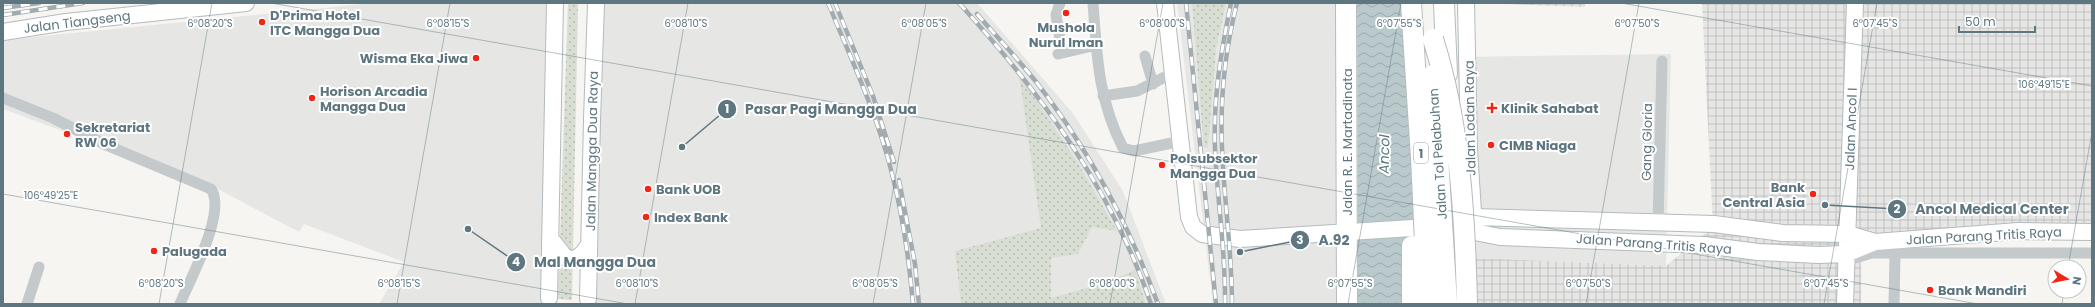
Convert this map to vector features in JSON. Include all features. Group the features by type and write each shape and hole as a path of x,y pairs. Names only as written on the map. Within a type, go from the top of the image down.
{"highway":[{"name":"Jalan R. E. Martadinata","path":"1346,3 1350,233 1347,304"},
{"name":"Jalan Tol Pelabuhan","path":"1411,3 1411,26 1422,166 1428,304"},
{"name":"Jalan Tol Pelabuhan","path":"1432,3 1434,109 1447,304"},
{"name":"Jalan Lodan Raya","path":"1444,3 1449,145 1460,225 1458,304"},
{"path":"1411,26 1406,106 1411,188 1412,304"},
{"path":"1432,39 1443,71 1461,187 1467,304"}],"street":[{"name":"Jalan Tiangseng","path":"3,32 66,22 246,3"},
{"path":"549,298 555,3"},
{"name":"Jalan Mangga Dua Raya","path":"588,299 596,3"},
{"path":"1060,3 1056,15 1060,53 1097,45"},
{"path":"1093,3 1103,96 1110,120 1123,148 1134,150 1181,141"},
{"path":"1165,3 1189,216 1193,227 1202,234 1240,239 1460,225"},
{"name":"Jalan Lodan Raya","path":"1460,225 1470,150 1466,3"},
{"name":"Jalan Ancol I","path":"1845,304 1855,3"},
{"path":"1145,56 1153,84"},
{"name":"Gang Gloria","path":"1658,223 1662,62"},
{"path":"1103,96 1137,91 1173,73"},
{"path":"3,98 53,118 106,145 211,188 216,198 216,204 210,227 203,252 180,304"},
{"name":"Jalan Parang Tritis Raya","path":"1460,225 1658,223 1714,224 1783,233 1848,234 1875,242 2018,231 2092,232"},
{"name":"Jalan Parang Tritis Raya","path":"1460,225 1500,238 1704,245 1758,252 1846,258 1875,242"},
{"path":"1818,255 1820,234"},
{"path":"550,238 565,257 574,260 582,254 589,245"},
{"path":"1846,258 1872,253 2092,253"},
{"path":"1894,304 1896,254"},
{"path":"27,304 39,266"}],"shaded area":[{"path":"373,3 557,3 549,304 379,304 404,262 304,224 299,232 214,187 3,109 3,40"},
{"path":"568,3 578,3 572,300 558,299"},
{"path":"598,3 977,3 1072,112 1123,191 1166,304 596,304"},
{"path":"1177,3 1338,3 1337,304 1213,304"},
{"path":"1192,3 1226,3 1216,49 1208,147 1204,148"},
{"path":"1480,3 1585,3 1585,7"},
{"path":"1702,3 2092,3 2092,232 1861,236 1861,304 1474,304 1474,258 1666,266 1713,227"},
{"path":"1671,54 1666,266 1474,258 1456,57"},
{"path":"1019,74 1078,163 1117,231 1092,227 1078,254 1051,258 1051,298 1105,283 1135,270 1146,304 961,304 955,251 1041,228"}],"water":[{"name":"Ancol","path":"1357,3 1406,3 1416,237 1417,304 1358,304"}],"railway":[{"path":"3,8 39,3"},
{"path":"3,15 83,3"},
{"path":"828,3 870,104 890,166 904,235 913,304"},
{"path":"835,3 873,96 894,162"},
{"path":"959,3 1018,71 1071,144 1116,221 1135,262 1151,304"},
{"path":"1186,3 1216,304"},
{"path":"1225,304 1224,265 1216,168 1215,111 1218,75 1231,3"},
{"path":"1232,304 1231,265 1223,168 1222,112 1226,57 1237,3"},
{"path":"977,14 1037,83 1074,135 1121,217 1147,275 1158,304"},
{"path":"899,180 915,264 919,304"}],"place":[{"name":"Mushola Nurul Iman","path":"1066,13"},
{"name":"D'Prima Hotel ITC Mangga Dua","path":"262,22"},
{"name":"Wisma Eka Jiwa","path":"476,58"},
{"name":"Horison Arcadia Mangga Dua","path":"312,98"},
{"name":"Klinik Sahabat","path":"1492,108"},
{"name":"Sekretariat RW 06","path":"67,134"},
{"name":"CIMB Niaga","path":"1491,145"},
{"name":"Pasar Pagi Mangga Dua","path":"682,147"},
{"name":"Polsubsektor Mangga Dua","path":"1162,165"},
{"name":"Bank UOB","path":"648,189"},
{"name":"Bank Central Asia","path":"1813,194"},
{"name":"Ancol Medical Center","path":"1825,205"},
{"name":"Index Bank","path":"646,217"},
{"name":"Mal Mangga Dua","path":"468,229"},
{"name":"Palugada","path":"154,251"},
{"name":"A.92","path":"1240,252"},
{"name":"Bank Mandiri","path":"1930,290"}]}
